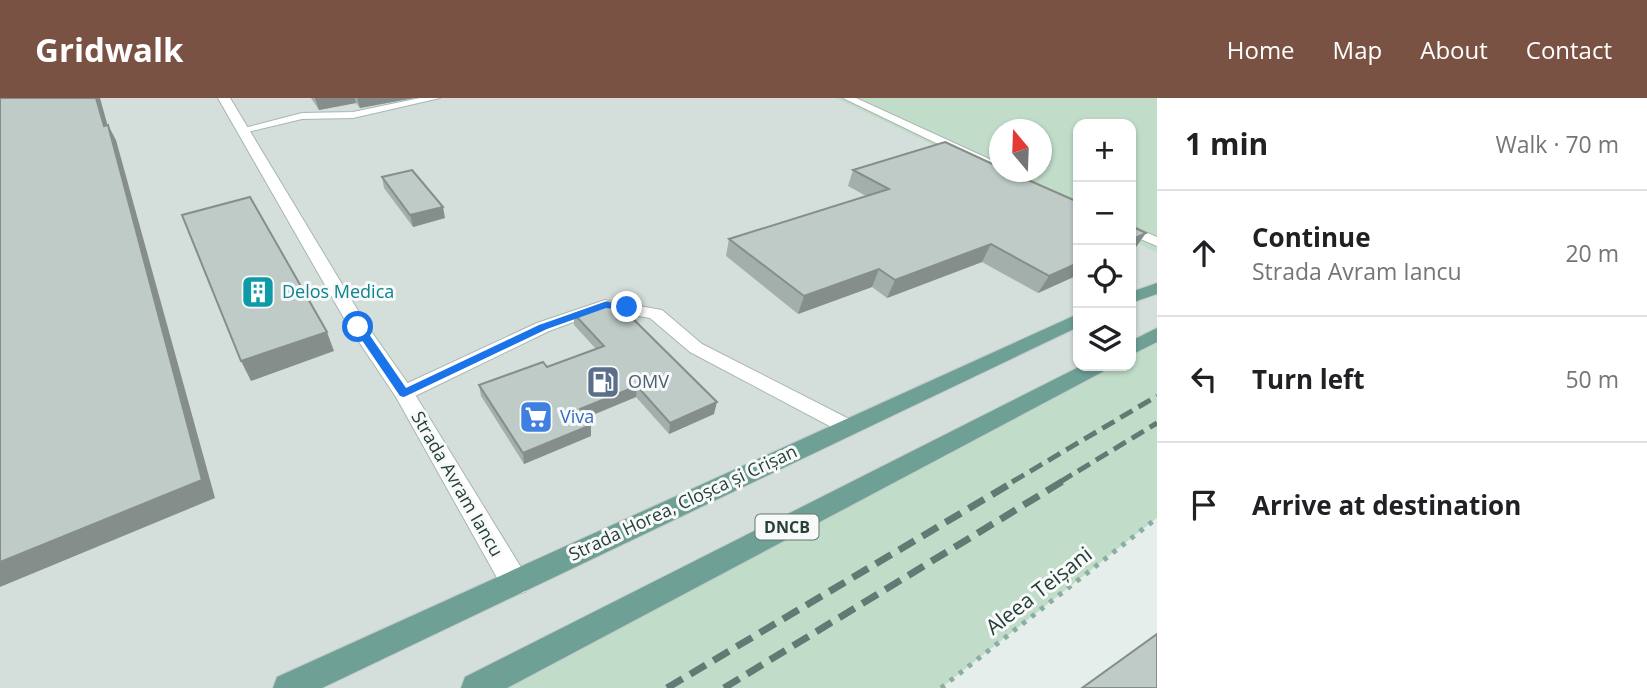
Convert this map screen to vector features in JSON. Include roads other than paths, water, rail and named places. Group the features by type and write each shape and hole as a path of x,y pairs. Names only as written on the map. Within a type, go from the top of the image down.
{"main road":[{"path":"1136,296 1157,288"},
{"name":"Strada Horea, Cloșca și Crișan","path":"288,688 1073,322"},
{"path":"1136,346 1157,334"},
{"name":"DNCB","path":"476,688 1087,371"}],"street":[{"name":"Strada Avram Iancu","path":"224,98 351,315 404,393 515,583"}],"lane":[{"path":"243,130 302,116 353,114 435,98"},
{"path":"848,98 989,164"},
{"path":"1136,232 1157,242"},
{"path":"404,393 543,327 605,305 656,314 696,348 846,426"}],"railway":[{"path":"1012,482 1157,396"},
{"path":"1060,482 1157,423"},
{"path":"667,688 1015,481"},
{"path":"724,688 1063,481"}],"place":[{"name":"Delos Medica","path":"258,292"},
{"name":"OMV","path":"603,382"},
{"name":"Viva","path":"536,417"}]}
